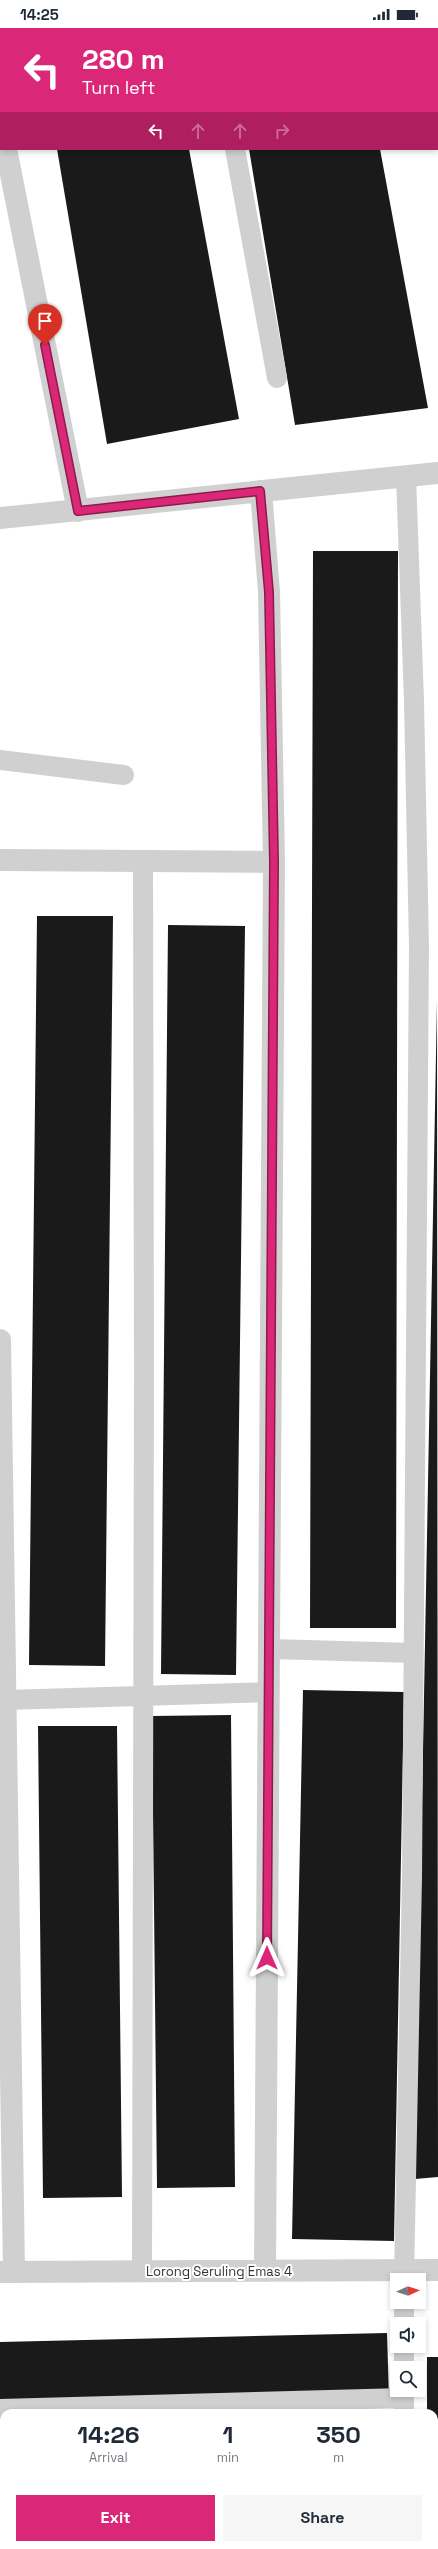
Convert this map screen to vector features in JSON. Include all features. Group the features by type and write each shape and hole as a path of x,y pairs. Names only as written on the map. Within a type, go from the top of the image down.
{"street":[{"path":"6,150 78,511"},
{"path":"0,518 438,473"},
{"path":"260,491 269,592 274,862 265,2271"},
{"path":"0,860 274,862"},
{"path":"0,1340 7,2271"},
{"name":"Lorong Seruling Emas 4","path":"418,2273 438,2270"},
{"name":"Lorong Seruling Emas 4","path":"7,2271 265,2271 390,2275"}],"lane":[{"path":"234,150 277,378"},
{"path":"404,2273 412,1877 419,948 414,701 406,476"},
{"path":"0,760 124,775"},
{"path":"142,2271 143,861"},
{"path":"270,1649 414,1653"},
{"path":"3,1700 269,1692"},
{"path":"0,2409 404,2400"}],"building":[{"path":"57,150 189,150 239,419 107,444"},
{"path":"249,150 380,150 428,408 295,425"},
{"path":"313,551 398,551 396,1628 310,1628"},
{"path":"37,916 113,916 105,1666 29,1665"},
{"path":"168,925 245,926 236,1675 161,1674"},
{"path":"437,1001 438,2177 415,2179"},
{"path":"303,1690 404,1692 394,2241 292,2239"},
{"path":"231,1715 235,2187 157,2188 152,1716"},
{"path":"38,1726 117,1726 122,2197 43,2198"},
{"path":"387,2333 389,2398 0,2407 0,2342"},
{"path":"427,2357 438,2357 438,2409 427,2409"}],"route":[{"path":"45,345 78,511 260,491 269,592 274,862 267,1958"}]}
